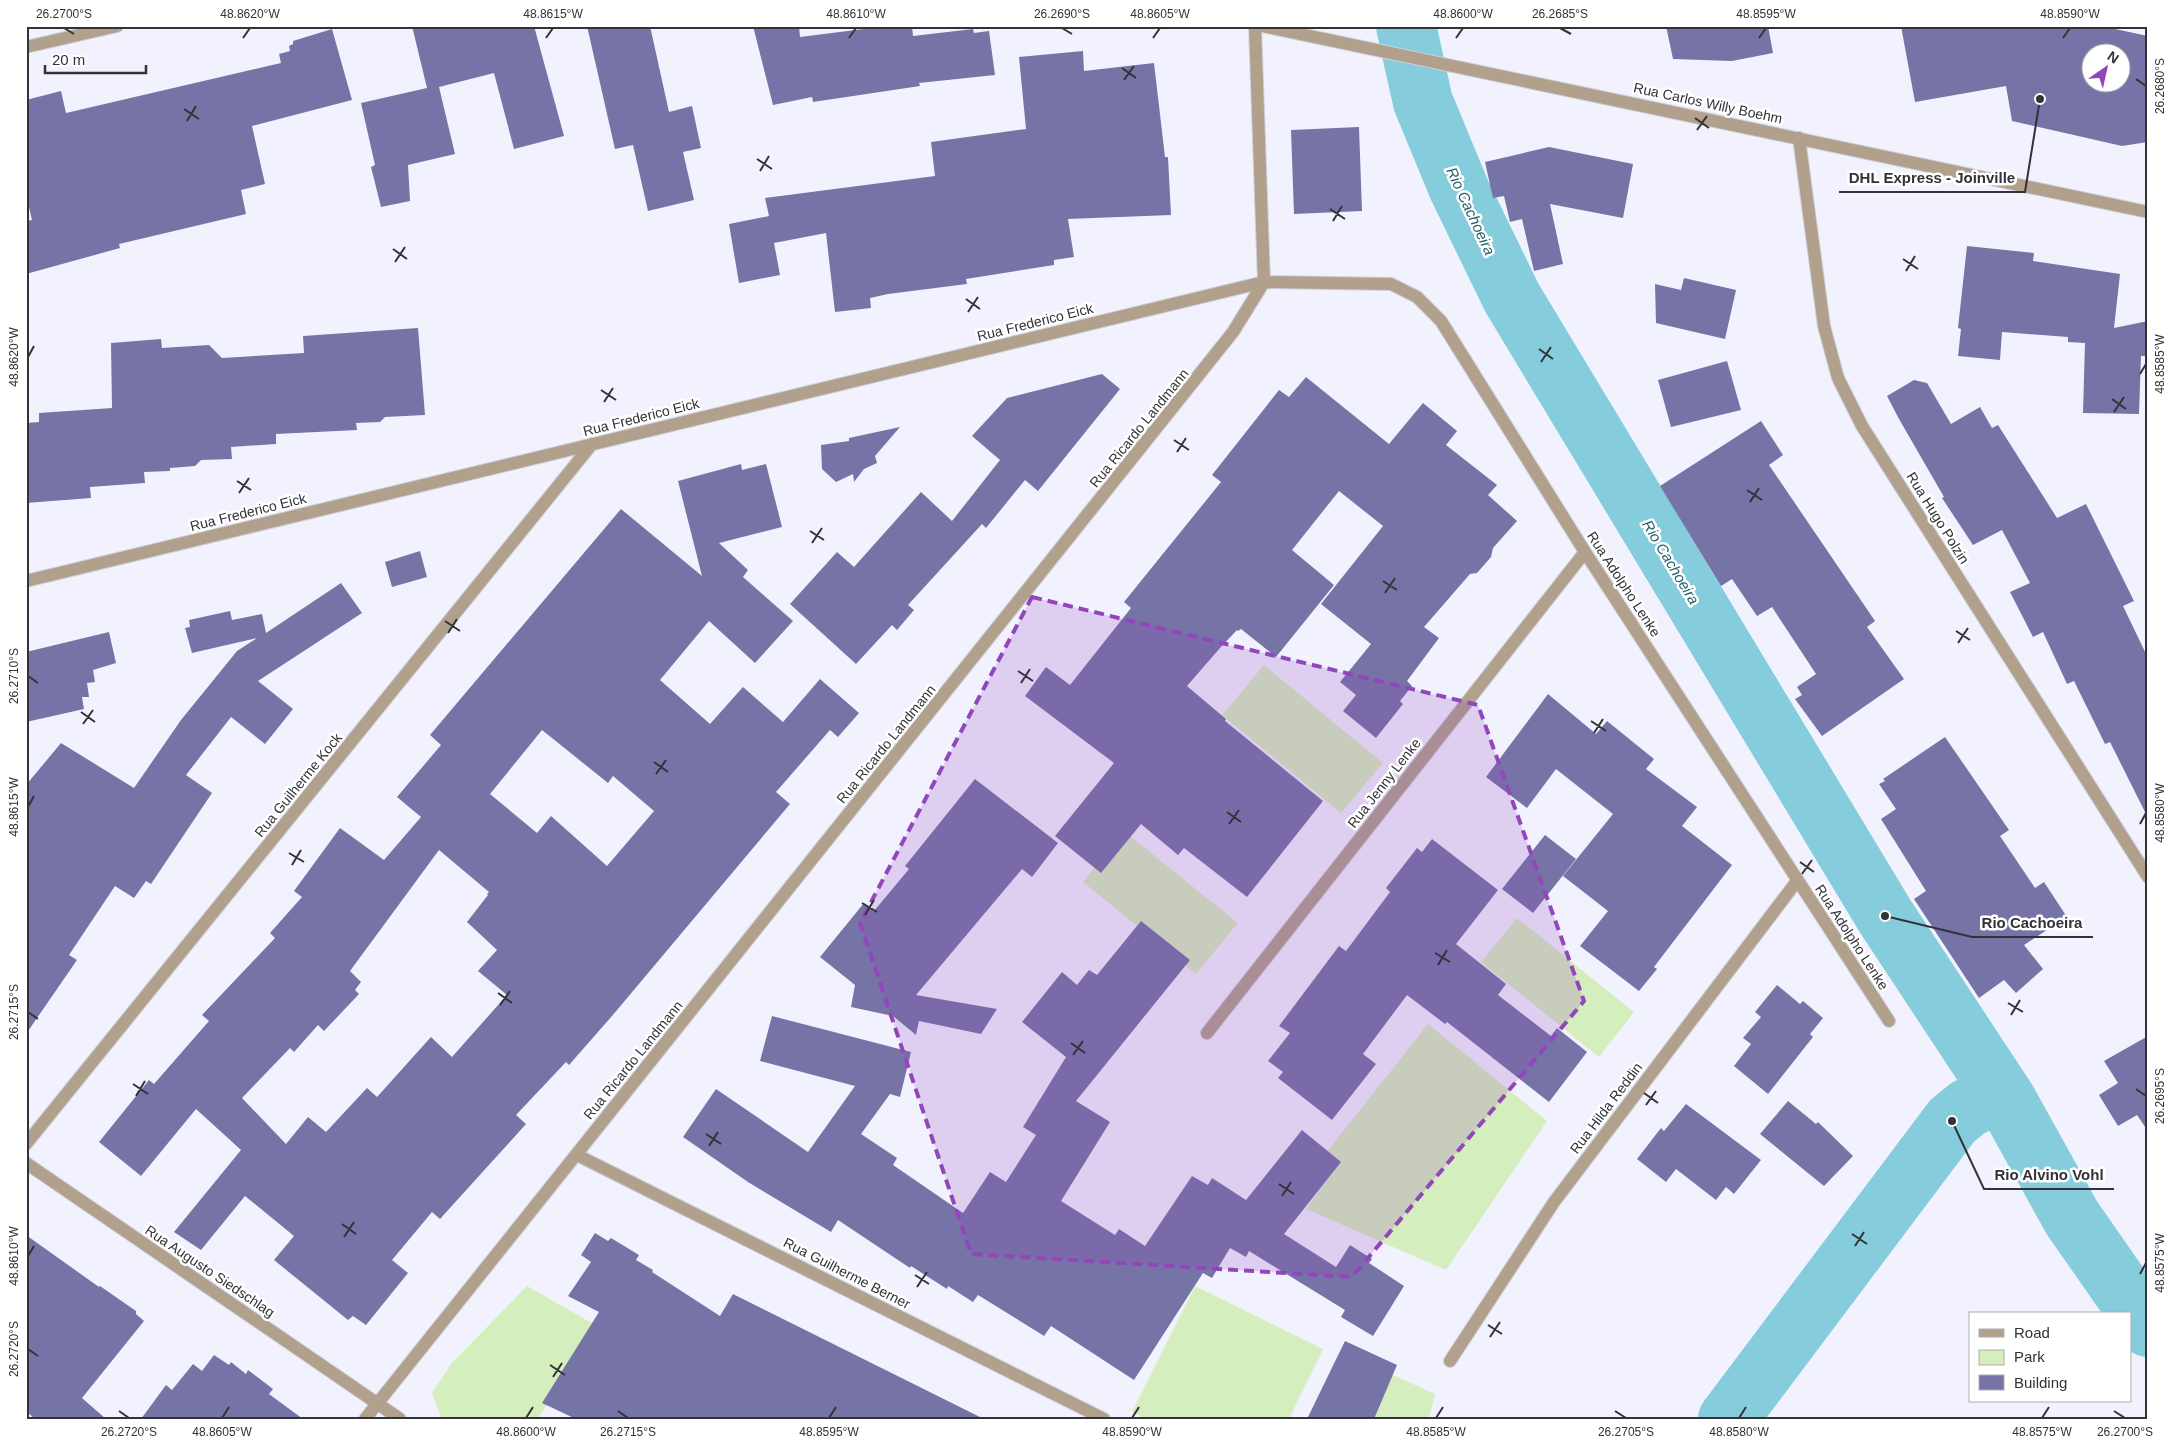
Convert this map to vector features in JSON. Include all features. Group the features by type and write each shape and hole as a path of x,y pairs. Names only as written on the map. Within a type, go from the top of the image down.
{"street":[{"path":"26,47 117,26"},
{"path":"1255,26 1264,282"},
{"name":"Rua Carlos Willy Boehm","path":"1262,26 2148,212"},
{"name":"Rua Hugo Polzin","path":"1799,138 1824,326 1838,378 1862,426 2148,877"},
{"name":"Rua Frederico Eick","path":"26,581 1264,282"},
{"name":"Rua Adolpho Lenke","path":"1264,282 1391,284 1417,297 1441,321 1585,552 1889,1021"},
{"name":"Rua Ricardo Landmann","path":"365,1419 1206,369 1233,332 1264,282"},
{"name":"Rua Guilherme Kock","path":"26,1144 592,444"},
{"name":"Rua Jenny Lenke","path":"1207,1033 1585,552"},
{"name":"Rua Hilda Reddin","path":"1450,1361 1554,1202 1797,881"},
{"name":"Rua Guilherme Berner","path":"577,1155 1104,1419"},
{"name":"Rua Augusto Siedschlag","path":"26,1162 400,1419"}],"highlighted area":[{"path":"1032,597 1478,705 1584,1001 1352,1277 971,1254 860,923"}],"green space":[{"path":"1264,665 1383,763 1341,813 1222,715"},
{"path":"1124,831 1238,923 1196,974 1083,882"},
{"path":"1517,918 1634,1012 1599,1057 1481,962"},
{"path":"1428,1024 1547,1121 1446,1270 1306,1209 1335,1169 1321,1159"},
{"path":"527,1286 602,1329 537,1419 442,1419 432,1393 451,1364"},
{"path":"1195,1286 1323,1349 1289,1419 1146,1419 1132,1412"},
{"path":"1382,1370 1435,1394 1429,1419 1364,1419"}],"building":[{"path":"412,26 534,26 564,136 514,149 494,73 439,87 455,154 408,165 410,201 381,207 371,167 375,165 361,103 427,88"},
{"path":"587,26 650,26 669,112 692,106 701,148 683,152 694,200 648,211 633,145 615,149"},
{"path":"753,26 799,26 800,37 887,26 912,26 913,36 973,29 974,33 989,31 995,75 919,83 920,86 813,102 812,97 773,105"},
{"path":"1666,26 1768,26 1773,53 1732,61 1673,59"},
{"path":"1901,26 2101,26 2148,36 2148,142 2122,146 2012,121 2006,86 1915,102"},
{"path":"332,29 352,100 252,126 265,184 241,190 246,214 119,244 120,248 26,274 26,221 32,220 26,195 26,100 61,91 66,113 281,63 279,54 290,51 289,46 293,44 293,41"},
{"path":"1083,51 1084,71 1154,63 1165,157 1168,157 1171,215 1068,219 1074,257 1054,260 1054,265 966,279 967,284 870,298 871,308 835,312 826,233 774,243 780,275 739,283 729,224 769,216 765,198 935,176 931,142 1026,129 1019,57"},
{"path":"1359,127 1362,211 1294,214 1291,130"},
{"path":"1549,147 1633,164 1623,218 1550,204 1563,264 1534,271 1522,219 1510,222 1504,196 1493,198 1485,162"},
{"path":"1967,246 2034,253 2033,261 2120,274 2114,328 2148,321 2148,356 2141,356 2139,414 2083,413 2085,343 2068,342 2068,337 2002,332 2000,360 1958,356 1961,329 1958,328"},
{"path":"1684,278 1736,290 1725,339 1656,323 1655,284 1681,290"},
{"path":"418,328 425,415 385,417 380,422 356,423 357,430 276,434 276,444 231,447 232,459 201,460 195,466 170,468 170,471 144,472 145,483 90,487 91,498 26,503 26,423 39,422 39,413 112,408 111,343 161,339 162,348 209,345 222,358 304,353 303,336"},
{"path":"1727,361 1741,410 1671,427 1658,380"},
{"path":"1102,374 1120,389 1038,491 1025,480 986,528 982,524 908,605 914,610 897,630 892,625 856,664 790,604 837,552 854,567 921,492 952,521 1000,460 972,436 1007,398"},
{"path":"1306,377 1389,444 1423,403 1457,431 1446,445 1497,485 1488,495 1517,521 1493,548 1491,557 1477,573 1470,574 1424,627 1439,638 1407,681 1412,686 1400,701 1403,704 1376,738 1343,711 1356,695 1340,682 1371,644 1321,604 1383,526 1339,491 1292,550 1334,585 1276,657 1241,629 1237,630 1187,686 1226,719 1225,721 1323,801 1247,897 1184,848 1178,855 1141,824 1101,873 1055,836 1114,763 1025,696 1046,667 1070,685 1131,608 1124,602 1221,482 1212,475 1279,390 1289,397"},
{"path":"1914,380 1927,383 1951,424 1980,407 1992,428 1998,425 2057,518 2086,504 2134,601 2123,606 2148,658 2148,818 2110,742 2105,744 2074,681 2067,684 2043,632 2033,637 2010,592 2030,583 2002,530 1973,545 1942,498 1944,497 1899,419 1887,396"},
{"path":"1761,421 1783,455 1769,465 1875,621 1867,627 1904,679 1822,736 1795,699 1802,695 1797,687 1816,674 1772,607 1757,616 1732,579 1721,586 1660,486"},
{"path":"900,427 875,456 877,463 864,469 854,482 853,474 836,482 822,469 821,445 849,441 849,438"},
{"path":"741,464 742,470 766,464 782,527 719,543 748,570 743,577 793,621 755,663 709,621 660,680 710,724 743,687 783,722 820,679 859,713 838,737 830,730 776,792 790,804 569,1065 566,1062 516,1115 526,1124 440,1219 432,1212 392,1260 408,1273 366,1325 353,1316 348,1320 274,1260 294,1236 245,1196 201,1250 174,1232 241,1150 196,1109 141,1176 99,1142 149,1080 154,1084 209,1021 202,1015 275,938 270,933 302,897 294,891 340,828 384,860 421,817 397,797 441,745 430,735 621,509 702,576 678,481","holes":["542,730 608,783 613,776 654,811 607,866 551,816 537,833 490,794","439,850 489,892 467,922 497,950 478,971 507,995 452,1057 431,1037 377,1097 367,1088 326,1132 308,1117 286,1144 242,1098 290,1048 294,1052 318,1025 324,1031 359,994 355,990 361,982 350,971"]},
{"path":"420,551 427,577 392,587 385,562"},
{"path":"341,583 362,613 258,681 293,709 265,744 231,717 186,775 212,793 151,884 146,881 134,898 115,886 69,955 77,960 26,1034 26,785 61,743 134,788 181,720 237,651 257,638 192,653 185,628 190,627 189,620 230,611 232,620 262,614 266,633"},
{"path":"109,632 116,663 93,670 95,682 87,683 89,697 82,697 84,709 26,722 26,652"},
{"path":"1548,694 1596,734 1607,721 1654,759 1646,769 1697,807 1682,826 1732,865 1654,967 1657,969 1639,991 1580,946 1608,911 1563,876 1613,814 1556,769 1527,808 1486,777"},
{"path":"1945,737 2009,830 2000,836 2035,888 2044,882 2067,917 2024,945 2043,969 2016,993 2004,980 1979,998 1914,899 1926,891 1881,819 1896,809 1879,784 1885,781 1883,779"},
{"path":"975,779 1058,843 1032,877 1022,869 916,995 997,1009 981,1034 919,1021 916,1035 893,1016 851,1007 855,985 820,957 864,903 874,911 909,869 905,866"},
{"path":"1545,835 1576,859 1533,913 1502,889"},
{"path":"1432,839 1498,890 1456,944 1506,984 1498,995 1551,1036 1557,1028 1587,1052 1549,1102 1447,1022 1445,1024 1407,995 1363,1054 1376,1064 1332,1120 1278,1078 1283,1072 1268,1061 1290,1033 1279,1026 1339,946 1346,951 1390,892 1386,888 1417,848 1422,852"},
{"path":"1141,921 1190,960 1076,1101 1110,1122 1061,1201 1115,1235 1119,1229 1145,1246 1192,1176 1208,1185 1212,1178 1246,1200 1302,1130 1341,1162 1284,1234 1336,1267 1350,1245 1372,1259 1369,1263 1404,1286 1373,1336 1341,1317 1345,1310 1249,1251 1246,1257 1230,1248 1212,1278 1203,1273 1134,1380 1051,1326 1044,1336 978,1295 973,1302 948,1286 947,1289 911,1266 910,1268 838,1220 831,1232 748,1182 683,1137 716,1089 808,1152 855,1086 760,1061 772,1016 911,1052 900,1097 890,1094 861,1134 897,1158 893,1165 963,1213 990,1172 1006,1182 1036,1135 1023,1127 1066,1057 1022,1022 1062,972 1077,985 1089,970 1097,975"},
{"path":"1777,985 1800,1004 1803,1001 1823,1018 1810,1034 1813,1037 1768,1094 1734,1066 1751,1044 1743,1038 1761,1017 1755,1012"},
{"path":"2148,1036 2148,1131 2137,1115 2118,1126 2099,1095 2118,1083 2104,1061"},
{"path":"1788,1101 1816,1124 1818,1122 1853,1156 1824,1186 1760,1134"},
{"path":"1686,1104 1761,1160 1734,1194 1726,1187 1716,1200 1676,1169 1666,1182 1637,1159 1661,1128 1664,1131"},
{"path":"595,1233 608,1241 611,1238 639,1255 636,1260 720,1316 733,1294 984,1419 576,1419 542,1403 599,1312 568,1296 591,1262 581,1255"},
{"path":"26,1235 136,1311 136,1314 144,1321 82,1398 106,1419 35,1419 26,1411"},
{"path":"1345,1341 1397,1365 1374,1419 1307,1419"},
{"path":"214,1355 229,1365 231,1362 246,1374 248,1370 273,1389 269,1394 303,1419 141,1419 166,1385 172,1390 193,1364 202,1371"}],"waterway":[{"name":"Rio Cachoeira","path":"1406,26 1423,102 1459,189 1512,298 1885,916 2007,1101 2072,1218 2148,1327"},
{"path":"1728,1419 1952,1121 1968,1108 1986,1099 2007,1101"}],"place":[{"name":"DHL Express - Joinville","path":"2040,99"},
{"name":"Rio Cachoeira","path":"1885,916"},
{"name":"Rio Alvino Vohl","path":"1952,1121"}]}
